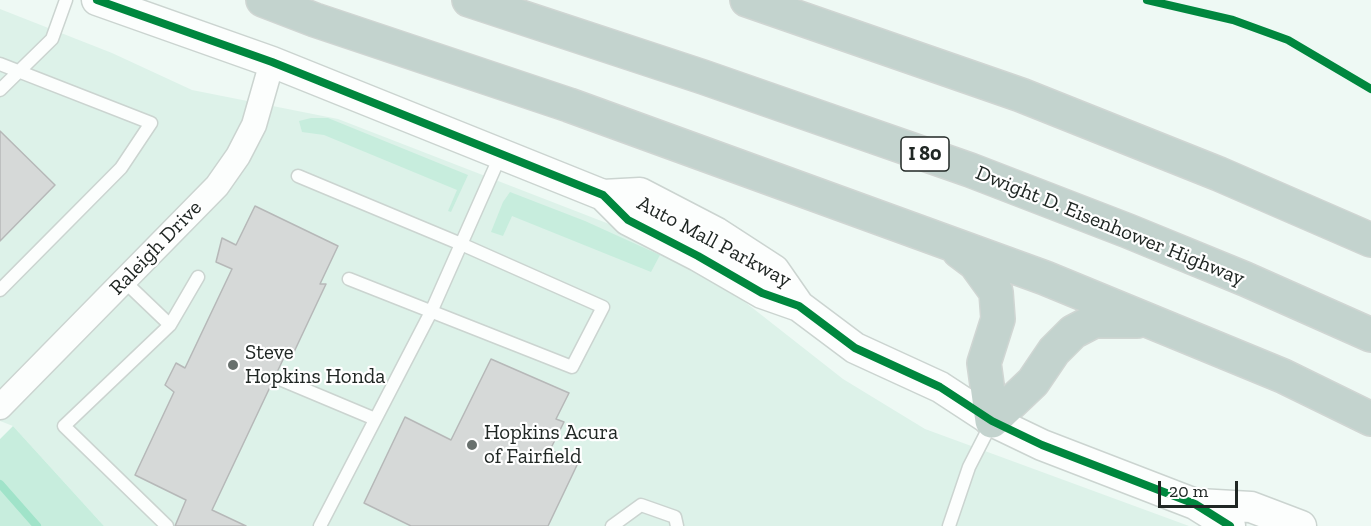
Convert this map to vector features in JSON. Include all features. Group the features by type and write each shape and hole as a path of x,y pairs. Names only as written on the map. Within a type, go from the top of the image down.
{"highway":[{"path":"263,0 315,20 569,105 1045,278 1283,376 1371,419"},
{"name":"Dwight D. Eisenhower Highway","path":"469,0 703,77 970,170 1245,279 1371,336"},
{"path":"747,0 1021,95 1219,174 1371,240"},
{"path":"943,241 975,262 996,292 998,319 984,363 992,420"},
{"path":"992,420 1033,382 1054,351 1073,332 1094,321 1150,321"}],"street":[{"name":"Auto Mall Parkway","path":"97,0 272,62 603,195 640,193 717,233 774,270 799,306 855,348 940,387 992,420 1042,445 1195,504 1230,526"},
{"name":"Raleigh Drive","path":"0,407 217,186 238,156 254,125 272,62"},
{"name":"Auto Mall Parkway","path":"1195,504 1251,507 1301,526"}],"lane":[{"path":"0,90 52,39 66,0"},
{"path":"0,64 151,123 121,168 0,290"},
{"path":"320,526 430,312 501,153"},
{"path":"298,176 461,244 603,307 572,367 349,279"},
{"path":"167,526 64,426 170,325 198,277"},
{"path":"124,281 170,325"},
{"path":"282,380 375,419"},
{"path":"949,526 969,467 992,420"},
{"path":"612,526 641,505 675,517 678,526"}],"shaded area":[{"path":"0,9 112,53 192,90 338,119 635,234 722,284 843,379 925,429 1189,526 104,526 13,426 0,421"}],"green space":[{"path":"328,118 468,175 451,212 448,211 457,190 324,135 302,132 299,121"},
{"path":"510,192 585,221 660,255 651,272 512,216 503,236 491,232 503,202"},
{"path":"13,426 104,526 0,526 0,439"}],"building":[{"path":"0,131 55,185 0,241"},
{"name":"Steve Hopkins Honda","path":"255,206 338,246 320,284 326,284 294,352 288,349 212,510 246,526 175,526 186,500 135,475 174,392 165,385 176,363 185,368 232,269 216,262 222,238 236,245"},
{"name":"Hopkins Acura of Fairfield","path":"491,359 569,393 556,419 564,422 550,450 578,463 548,526 411,526 364,503 405,417 451,440"}],"waterway":[{"path":"0,484 37,526"}],"cycle path":[{"path":"97,0 272,62 603,195 628,220 698,256 762,293 799,306 855,348 940,387 992,421 1042,445 1195,504 1230,526"},
{"path":"1147,0 1233,20 1288,40 1371,89"}],"place":[{"name":"Steve Hopkins Honda","path":"233,365"},
{"name":"Hopkins Acura of Fairfield","path":"472,445"}]}
